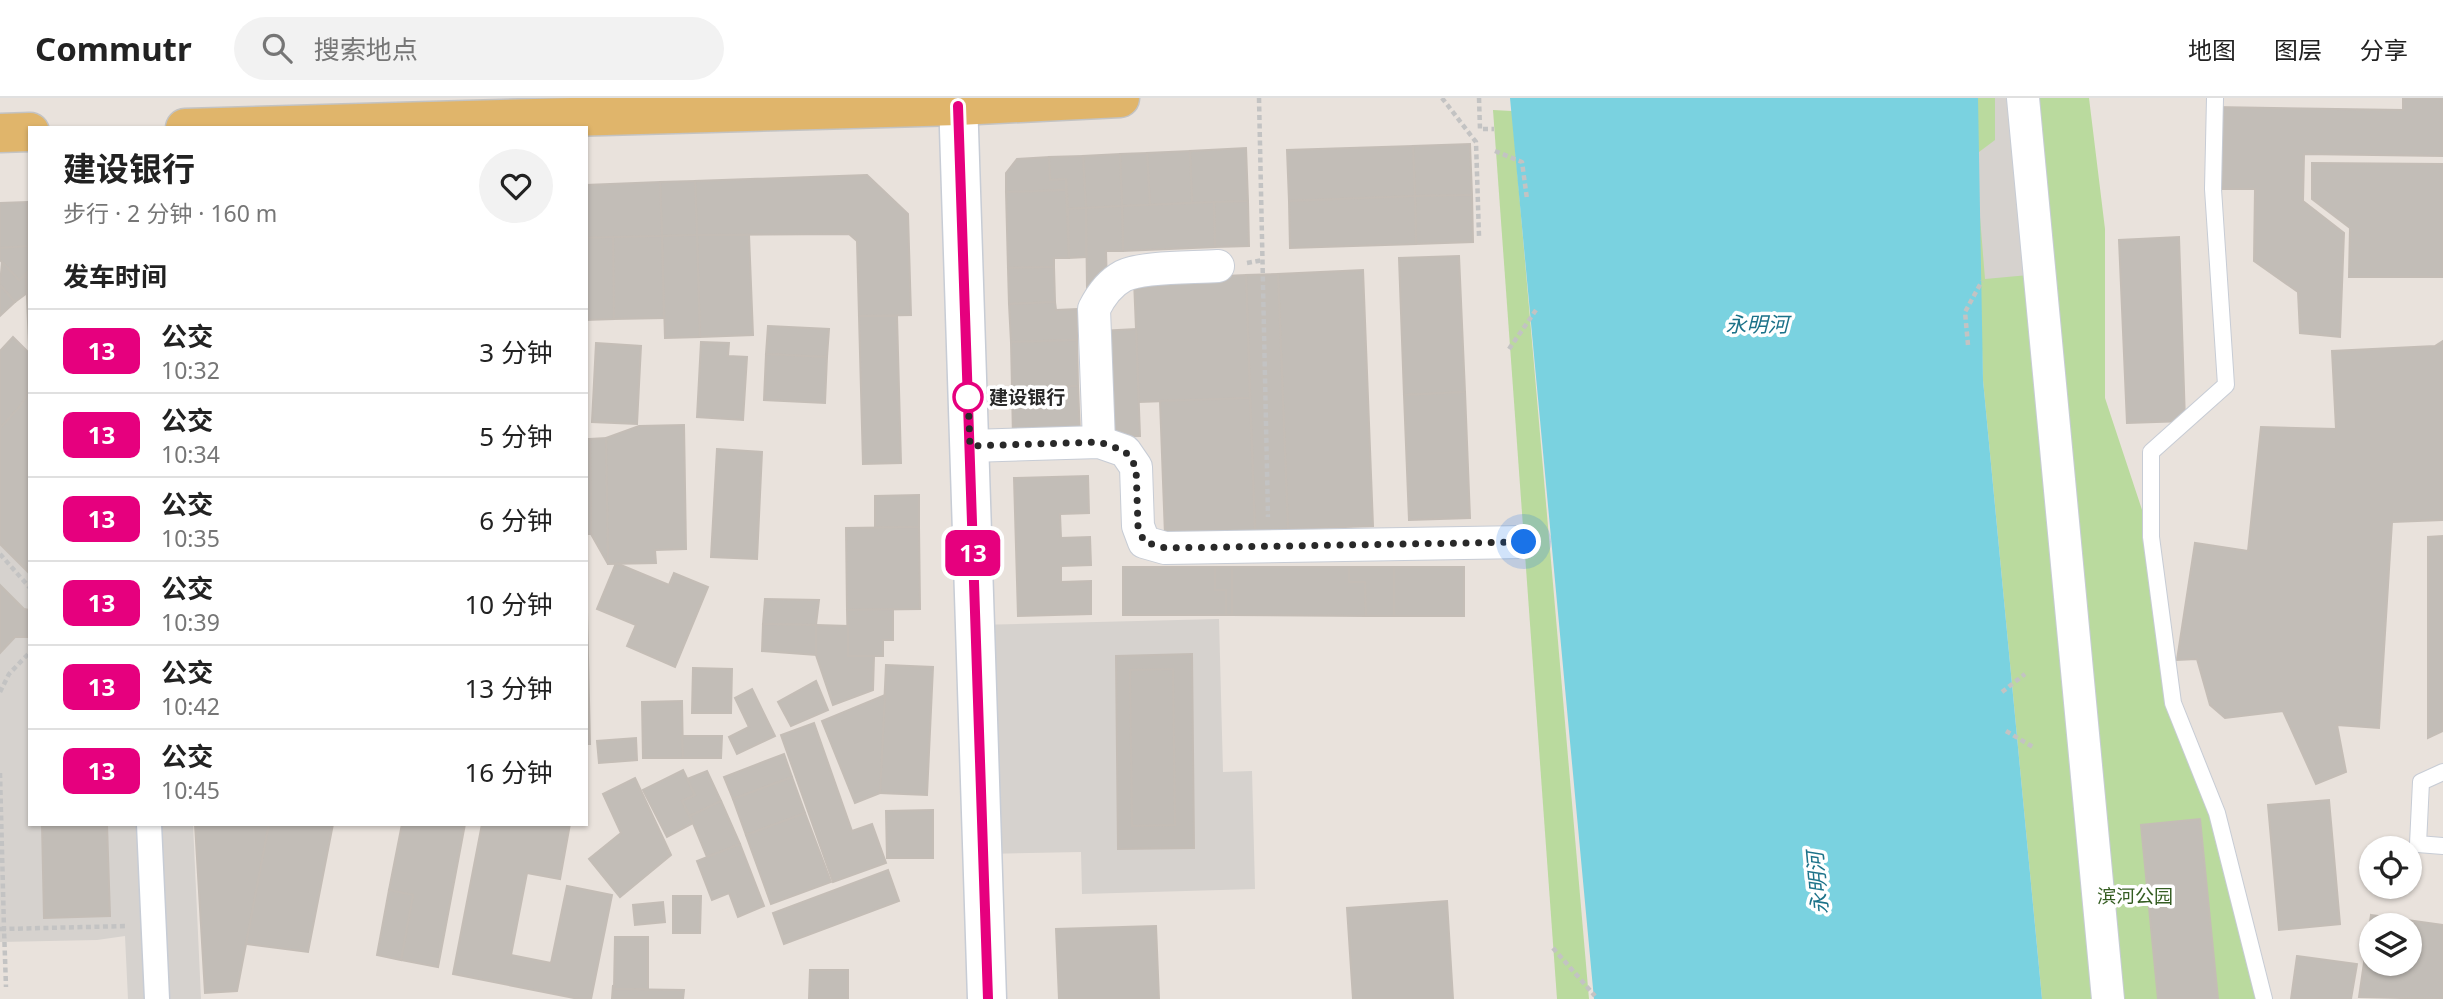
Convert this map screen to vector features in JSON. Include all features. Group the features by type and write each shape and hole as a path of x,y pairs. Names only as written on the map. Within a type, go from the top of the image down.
{"main road":[{"path":"311,126 499,123 958,102 1121,98"},
{"path":"958,102 988,999"},
{"path":"0,133 28,132"}],"street":[{"path":"2023,98 2108,999"},
{"path":"1099,442 1094,309 1101,295 1123,276 1142,271 1218,266"},
{"path":"970,446 1099,442 1125,451 1136,467 1138,526 1144,542 1166,548 1524,542"},
{"path":"149,826 157,999"}],"lane":[{"path":"2214,98 2213,189 2225,385 2151,452 2151,537 2173,703 2217,813 2264,999"},
{"path":"2443,772 2421,782 2418,844 2443,846"}],"path":[{"path":"1259,98 1269,547"},
{"path":"1442,98 1476,142 1479,236"},
{"path":"1479,98 1480,130 1494,129"},
{"path":"1495,150 1522,162 1527,199"},
{"path":"1968,345 1965,312 1982,281"},
{"path":"1509,349 1536,310"},
{"path":"0,554 28,586"},
{"path":"0,692 9,674 28,654"},
{"path":"2002,692 2025,674"},
{"path":"2006,731 2033,747"},
{"path":"0,773 2,929 6,987"},
{"path":"2,929 153,925"},
{"path":"1553,948 1595,996"}],"green space":[{"name":"滨河公园","path":"1974,98 2089,98 2105,229 2105,398 2151,537 2173,703 2217,813 2269,999 2042,999 1983,380"},
{"path":"1493,110 1512,111 1589,999 1557,999"}],"shaded area":[{"path":"1995,98 2023,98 2040,274 1985,279 1975,155 1995,140"},
{"path":"0,544 28,572 28,610 24,609 0,585"},
{"path":"1219,619 1223,772 1252,771 1255,889 1082,894 1081,852 983,854 975,625","holes":["1192,654 1194,848 1119,849 1116,656"]},
{"path":"15,637 28,637 28,826 42,826 44,918 110,916 107,826 193,826 201,999 128,999 125,936 97,940 0,942 0,653"}],"water":[{"name":"永明河","path":"1510,98 1978,98 1983,380 2042,999 1594,999"}],"building":[{"path":"2403,98 2443,98 2443,156 2304,154 2303,201 2344,233 2340,337 2300,333 2298,292 2254,261 2255,189 2213,189 2215,107 2403,110"},
{"path":"1470,144 1472,195 1415,196 1413,146"},
{"path":"1413,146 1415,196 1289,201 1287,150"},
{"path":"1246,148 1248,201 1192,203 1190,151"},
{"path":"1190,151 1192,203 1150,205 1147,153"},
{"path":"1147,153 1150,205 1122,206 1120,154"},
{"path":"1120,154 1122,206 1086,208 1083,156"},
{"path":"1083,156 1086,208 1068,209 1066,179 1050,180 1049,157"},
{"path":"1049,157 1050,180 1066,179 1066,190 1006,192 1006,173 1017,159"},
{"path":"2312,163 2443,164 2443,277 2349,277 2350,228 2312,199"},
{"path":"867,175 908,214 911,315 859,316 857,241 849,234 697,235 695,181"},
{"path":"695,181 697,235 662,236 660,182"},
{"path":"660,182 662,236 588,238 588,185"},
{"path":"1066,190 1069,258 1054,258 1054,267 1008,268 1006,192"},
{"path":"1472,195 1473,242 1416,244 1415,196"},
{"path":"1415,196 1416,244 1290,248 1289,201"},
{"path":"1248,201 1249,246 1215,247 1214,202"},
{"path":"27,202 28,246 0,248 0,203"},
{"path":"1214,202 1215,247 1123,251 1122,206"},
{"path":"1122,206 1123,251 1106,251 1107,287 1087,288 1086,208"},
{"path":"1086,208 1086,257 1069,258 1068,209"},
{"path":"697,235 749,235 753,335 700,337"},
{"path":"697,235 700,337 665,338 662,236"},
{"path":"662,236 664,318 614,319 613,237"},
{"path":"613,237 614,319 588,320 588,238"},
{"path":"2179,237 2185,421 2127,423 2119,240"},
{"path":"28,246 28,272 19,280 0,260 0,248"},
{"path":"1459,256 1465,392 1404,395 1399,258"},
{"path":"2,262 19,280 26,274 27,293 15,302 0,285"},
{"path":"1054,267 1055,302 1009,304 1008,268"},
{"path":"1363,270 1373,526 1288,529 1278,274"},
{"path":"28,272 28,322 26,274"},
{"path":"1278,274 1288,529 1255,531 1246,275"},
{"path":"1246,275 1250,398 1139,402 1134,280"},
{"path":"0,285 15,302 0,316"},
{"path":"1055,302 1056,310 1077,309 1077,340 1011,342 1009,304"},
{"path":"859,316 897,316 901,463 863,464"},
{"path":"768,326 829,329 827,357 766,354"},
{"path":"1136,329 1140,436 1104,437 1100,331"},
{"path":"13,337 28,352 28,390 19,408 0,428 0,351"},
{"path":"1077,340 1078,386 1012,388 1011,342"},
{"path":"2443,341 2443,520 2392,522 2379,728 2337,725 2346,772 2316,784 2283,711 2225,718 2210,705 2197,659 2177,660 2195,543 2248,551 2261,427 2336,429 2332,351 2435,346"},
{"path":"701,342 729,343 728,356 747,357 743,420 697,417"},
{"path":"596,343 641,346 637,424 592,422"},
{"path":"766,354 827,357 825,403 764,400"},
{"path":"1078,386 1080,436 1013,438 1012,388"},
{"path":"28,390 28,572 0,544 0,428"},
{"path":"1465,392 1470,518 1409,520 1404,395"},
{"path":"1250,398 1255,531 1165,535 1160,401"},
{"path":"684,425 686,549 655,550 656,563 608,564 606,438 639,426"},
{"path":"606,438 608,564 591,534 590,439"},
{"path":"588,439 590,439 591,534 588,534"},
{"path":"717,449 762,452 757,559 711,557"},
{"path":"1088,476 1089,513 1060,514 1061,538 1090,537 1091,565 1061,566 1061,582 1091,581 1091,614 1018,616 1014,478"},
{"path":"919,495 919,527 875,528 875,496"},
{"path":"919,527 920,609 847,610 846,528"},
{"path":"2443,536 2443,731 2428,738 2428,537"},
{"path":"616,563 669,585 674,573 708,587 675,667 627,646 636,625 597,609"},
{"path":"1123,567 1215,567 1215,590 1226,590 1226,615 1123,615"},
{"path":"1215,567 1232,567 1232,615 1226,615 1226,590 1215,590"},
{"path":"1232,567 1349,567 1349,582 1365,582 1366,616 1232,615"},
{"path":"1349,567 1394,567 1394,616 1366,616 1365,582 1349,582"},
{"path":"1394,567 1464,567 1464,616 1394,616"},
{"path":"0,585 24,609 28,610 28,637 15,637 0,653"},
{"path":"765,599 819,600 816,625 763,624"},
{"path":"893,609 893,640 883,640 883,656 848,656 847,610"},
{"path":"763,624 816,625 816,655 762,651"},
{"path":"816,625 848,626 848,656 874,656 873,690 833,705 816,655"},
{"path":"1192,654 1194,848 1118,849 1116,656"},
{"path":"588,656 590,744 588,744"},
{"path":"886,665 933,667 927,795 880,793"},
{"path":"693,668 732,669 731,713 692,713"},
{"path":"1173,669 1175,825 1132,826 1130,670"},
{"path":"816,681 828,710 791,726 778,702"},
{"path":"752,689 775,736 737,754 729,737 749,727 735,698"},
{"path":"885,695 880,793 855,803 822,721"},
{"path":"682,701 683,758 643,758 642,702"},
{"path":"814,723 852,831 872,824 886,863 833,882 781,735"},
{"path":"682,736 722,736 721,758 683,758"},
{"path":"636,738 637,760 599,763 597,741"},
{"path":"784,754 792,777 733,799 724,777"},
{"path":"683,770 695,795 682,801 693,823 667,837 643,790"},
{"path":"707,771 721,801 690,816 682,801 695,795 687,779"},
{"path":"792,777 805,813 746,835 733,799"},
{"path":"635,778 671,855 620,897 589,859 621,833 603,794"},
{"path":"2329,800 2340,924 2279,930 2268,805"},
{"path":"721,801 740,844 707,857 690,816"},
{"path":"933,810 933,858 887,858 886,811"},
{"path":"805,813 831,882 771,904 746,835"},
{"path":"2200,819 2218,999 2158,999 2141,825"},
{"path":"42,826 107,826 110,916 44,918"},
{"path":"195,826 269,826 237,991 205,993"},
{"path":"269,826 333,826 308,952 246,944"},
{"path":"402,826 465,826 438,967 401,960 413,895 389,890"},
{"path":"482,826 570,826 560,879 527,873 511,955 551,963 567,886 612,895 591,999 579,999 453,974"},
{"path":"740,844 764,906 738,917 729,893 712,900 697,861"},
{"path":"888,870 899,901 784,944 773,913"},
{"path":"389,890 413,895 401,960 377,955"},
{"path":"673,896 701,896 700,933 673,933"},
{"path":"1447,901 1453,999 1353,999 1347,908"},
{"path":"663,902 665,922 635,925 633,905"},
{"path":"2422,922 2443,925 2443,999 2359,997 2362,976 2422,976"},
{"path":"1156,926 1159,999 1059,999 1056,929"},
{"path":"615,937 648,937 648,989 614,989"},
{"path":"2297,956 2357,964 2351,999 2291,999"},
{"path":"810,970 848,970 848,999 809,999"},
{"path":"613,985 614,989 684,990 683,999 612,999"}],"bus line":[{"name":"13","path":"958,106 988,999"}],"place":[{"name":"建设银行","path":"968,397"}],"route":[{"path":"968,397 968,394 970,446 1099,442 1125,451 1136,467 1138,526 1144,542 1166,548 1524,542"}]}
